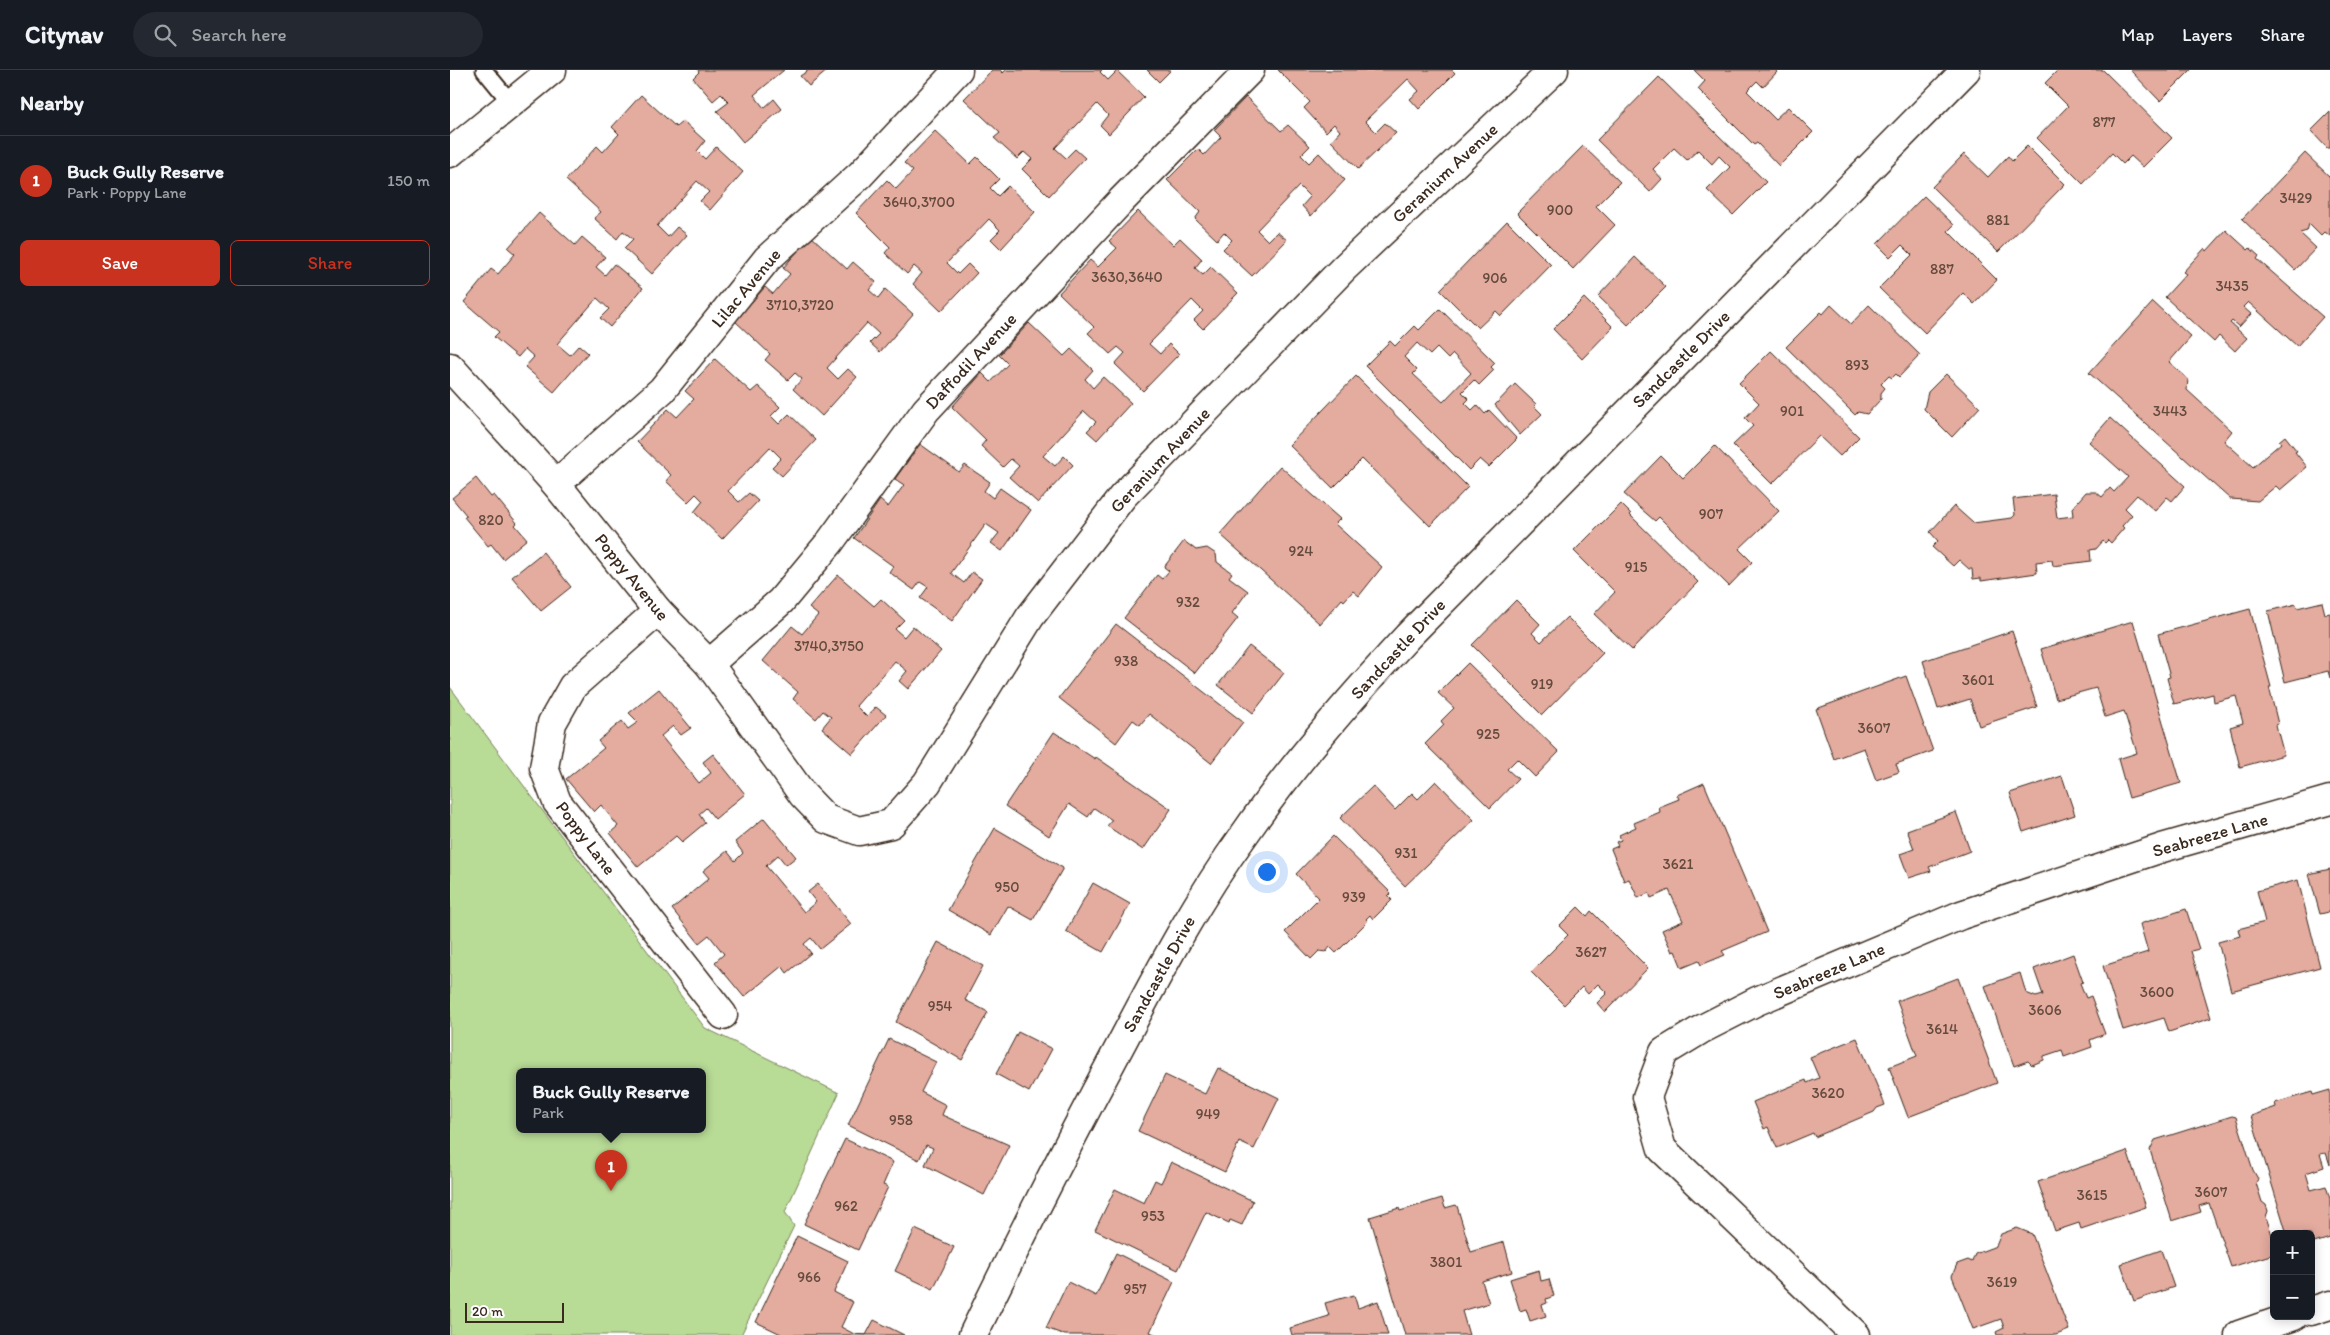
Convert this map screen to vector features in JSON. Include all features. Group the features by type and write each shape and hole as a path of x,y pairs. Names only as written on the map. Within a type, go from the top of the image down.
{"street":[{"path":"450,153 552,70"},
{"name":"Lilac Avenue","path":"556,484 662,390 767,259 860,175 958,70"},
{"name":"Daffodil Avenue","path":"708,664 781,601 835,534 926,410 1121,201 1250,70"},
{"name":"Geranium Avenue","path":"803,795 826,819 859,831 891,824 927,783 1030,617 1123,496 1344,268 1554,70"},
{"name":"Sandcastle Drive","path":"974,1335 1071,1140 1153,983 1196,908 1243,835 1294,766 1408,636 1966,70"},
{"name":"Poppy Avenue","path":"455,382 556,484 658,611 708,664 803,795"},
{"name":"Poppy Lane","path":"658,611 573,686 552,723 544,768 557,802 723,1015"},
{"name":"Seabreeze Lane","path":"1847,1326 1662,1149 1647,1097 1664,1052 1702,1029 1757,1001 1961,915 2162,848 2330,800"},
{"path":"2315,1309 2330,1305"},
{"path":"2239,1335 2282,1320"}],"lane":[{"path":"484,70 511,104"}],"green space":[{"path":"450,687 705,1028 839,1093 785,1212 794,1226 741,1335 450,1335"}],"building":[{"path":"698,70 784,70 754,95 764,108 774,99 782,109 743,142 717,111 729,102 721,94 713,101 693,78 699,72"},
{"path":"809,70 828,70 809,86 800,76"},
{"path":"992,70 1000,70 1003,73 1006,70 1102,70 1100,72 1108,80 1117,71 1144,97 1109,134 1100,125 1108,115 1097,104 1055,148 1066,158 1075,149 1085,158 1049,196 1022,169 1032,159 1024,152 1017,159 994,138 1000,133 964,99"},
{"path":"1147,70 1171,70 1159,82"},
{"path":"1278,70 1452,70 1455,73 1419,109 1410,99 1419,91 1408,79 1365,121 1376,132 1385,123 1396,133 1358,169 1331,141 1340,131 1334,124 1326,132 1304,108 1310,102"},
{"path":"1694,70 1775,70 1777,72 1763,87 1757,81 1747,91 1775,119 1788,107 1813,132 1779,166 1757,143 1754,145 1698,89 1705,81"},
{"path":"2058,70 2103,70 2172,138 2143,167 2131,156 2123,164 2112,153 2083,184 2037,138 2068,106 2045,83"},
{"path":"2130,70 2191,70 2160,101"},
{"path":"1659,77 1766,182 1733,215 1707,190 1730,167 1719,156 1712,164 1698,150 1687,160 1674,148 1653,169 1662,179 1650,192 1597,140"},
{"path":"641,95 676,127 683,121 705,141 697,151 705,159 716,147 743,172 710,210 700,201 709,192 697,181 657,226 668,237 677,227 687,235 652,274 624,248 633,239 623,231 617,239 594,218 601,212 566,180 597,146 603,152 619,134 612,127"},
{"path":"1246,97 1281,131 1288,125 1310,146 1301,155 1309,163 1319,153 1345,180 1311,216 1302,206 1310,197 1299,186 1257,230 1268,241 1277,232 1287,240 1252,276 1223,249 1232,240 1224,232 1217,240 1195,219 1200,212 1167,180 1198,149 1204,155 1221,137 1214,130"},
{"path":"2330,112 2330,148 2327,148 2311,131"},
{"path":"935,131 970,164 977,157 999,179 990,188 998,196 1008,186 1035,212 1001,249 991,239 1000,230 989,219 947,263 958,274 968,264 977,273 941,311 913,284 922,273 914,266 907,274 885,253 890,247 856,213 887,180 896,189 913,171 904,163"},
{"path":"1583,146 1620,182 1596,206 1615,225 1573,269 1517,213"},
{"path":"2027,146 2065,184 1998,252 1932,187 1964,154 1988,177 2008,156 2012,161"},
{"path":"2305,153 2330,177 2330,236 2325,232 2321,236 2309,224 2307,231 2300,233 2316,248 2295,270 2242,219"},
{"path":"1924,196 1954,225 1948,231 1997,280 1974,304 1963,293 1925,333 1879,288 1912,255 1902,245 1890,257 1877,244"},
{"path":"1138,211 1173,245 1180,238 1202,259 1195,268 1203,275 1211,267 1238,293 1203,329 1194,320 1203,311 1192,300 1149,344 1160,354 1169,344 1179,354 1143,391 1115,364 1125,353 1118,347 1110,354 1088,333 1094,327 1059,293 1090,260 1098,267 1117,248 1109,241"},
{"path":"539,213 575,245 582,237 605,257 596,267 605,275 614,264 643,288 610,327 600,318 609,309 597,298 557,344 570,355 579,345 588,353 554,392 525,367 534,357 525,349 518,357 494,337 499,332 464,302 491,269 498,274 515,254 508,248"},
{"path":"1507,221 1551,265 1501,316 1496,311 1478,328 1440,290"},
{"path":"2226,230 2248,250 2250,248 2259,256 2257,259 2323,317 2297,346 2248,302 2243,307 2251,314 2239,327 2232,321 2230,323 2247,338 2235,351 2219,336 2214,342 2165,297 2186,274 2183,272 2205,248 2207,251"},
{"path":"811,236 847,269 853,262 876,282 869,290 878,298 885,289 913,314 880,352 870,343 879,334 867,323 827,368 838,379 848,369 857,377 822,416 793,389 802,379 795,373 788,380 765,360 770,354 735,321 765,287 773,294 790,274 783,268"},
{"path":"1635,257 1666,287 1628,325 1598,296"},
{"path":"1584,298 1613,327 1582,359 1553,329"},
{"path":"2153,302 2191,337 2169,362 2188,379 2187,390 2232,431 2224,441 2253,467 2281,443 2279,441 2285,436 2297,451 2295,452 2307,467 2280,490 2276,486 2258,501 2230,499 2089,373"},
{"path":"1831,305 1851,324 1869,305 1920,355 1899,377 1896,374 1892,378 1889,376 1881,384 1885,388 1881,393 1881,399 1867,414 1858,412 1855,415 1786,347 1821,312 1823,314"},
{"path":"1440,309 1495,363 1491,367 1494,370 1479,385 1474,380 1462,392 1469,399 1465,403 1472,410 1477,405 1485,414 1489,410 1517,439 1489,467 1480,459 1469,470 1365,366 1390,341 1395,346 1415,326 1419,330","holes":["1417,343 1430,355 1437,348 1448,359 1453,354 1471,373 1443,402 1413,374 1417,370 1404,357"]},
{"path":"1029,323 1064,356 1071,349 1093,370 1085,379 1093,388 1103,377 1131,403 1097,440 1087,431 1096,422 1084,411 1043,456 1055,466 1064,456 1073,465 1038,503 1009,477 1019,466 1011,459 1003,467 981,446 986,440 952,407 982,373 991,382 1008,364 999,355"},
{"path":"1771,351 1859,437 1840,456 1819,436 1772,484 1733,445 1753,426 1745,418 1759,403 1739,383"},
{"path":"715,359 751,392 758,386 780,407 771,416 779,424 789,414 816,440 782,476 772,467 781,458 770,447 728,491 739,502 749,493 758,501 722,539 694,512 703,501 696,494 688,502 666,481 671,475 637,442 668,409 677,417 694,399 685,391"},
{"path":"1946,374 1980,407 1952,437 1924,409 1928,392"},
{"path":"1356,376 1468,487 1430,526 1362,459 1333,488 1289,445"},
{"path":"1515,384 1536,404 1534,406 1542,414 1520,435 1495,405"},
{"path":"2110,418 2185,486 2172,501 2167,497 2155,511 2137,495 2125,508 2132,515 2122,526 2124,528 2111,543 2108,540 2105,543 2103,541 2096,549 2090,550 2091,561 2053,566 2052,560 2036,562 2037,573 1981,581 1981,578 1973,579 1972,569 1969,569 1959,560 1953,566 1932,547 1938,541 1930,532 1954,506 1973,523 2012,518 2015,515 2013,499 2054,494 2057,518 2073,516 2072,508 2086,492 2096,492 2102,497 2110,488 2114,492 2128,477 2089,442"},
{"path":"920,444 959,472 965,465 990,482 984,491 993,498 1000,488 1031,510 1002,551 991,543 999,533 986,524 951,573 964,583 972,572 982,579 952,621 920,598 928,587 920,582 914,590 889,572 893,566 854,538 880,500 888,507 904,485 895,479"},
{"path":"1715,446 1779,511 1739,549 1752,562 1729,586 1659,517 1655,521 1624,494 1661,456 1683,478"},
{"path":"1280,466 1340,519 1335,524 1382,567 1359,596 1353,591 1344,601 1342,599 1320,624 1220,534"},
{"path":"476,478 491,497 494,495 517,523 515,525 527,539 503,559 491,544 488,546 464,517 467,516 452,498"},
{"path":"1621,504 1698,582 1632,650 1594,614 1615,592 1574,551"},
{"path":"1184,541 1196,550 1207,548 1216,554 1217,562 1232,573 1229,577 1248,591 1232,613 1238,618 1195,673 1124,618 1157,575 1162,579 1169,571 1164,567"},
{"path":"543,552 571,587 541,611 512,577"},
{"path":"838,575 874,606 881,599 904,620 895,629 904,637 913,626 941,651 908,689 899,681 907,671 895,661 856,706 867,717 876,707 886,715 852,754 822,728 831,717 823,711 816,719 793,699 798,692 763,661 792,626 802,634 818,615 809,608"},
{"path":"1516,600 1540,624 1532,633 1541,642 1567,617 1603,653 1542,715 1472,645"},
{"path":"2322,602 2325,614 2330,613 2330,678 2328,671 2285,682 2268,611 2296,604 2297,608"},
{"path":"2250,609 2271,687 2269,687 2278,724 2276,725 2284,755 2240,767 2230,727 2243,723 2236,696 2214,702 2213,694 2174,704 2167,678 2170,677 2158,634"},
{"path":"2133,621 2181,783 2129,798 2118,759 2137,753 2124,711 2105,717 2096,688 2056,699 2041,649"},
{"path":"1116,624 1243,722 1211,763 1149,714 1140,725 1133,720 1116,743 1059,698"},
{"path":"2012,631 2037,707 1979,726 1970,699 1938,709 1923,661"},
{"path":"1249,646 1284,673 1253,713 1218,685"},
{"path":"1468,663 1559,752 1535,777 1517,759 1507,769 1518,779 1490,808 1425,744 1444,725 1441,721 1454,708 1438,693"},
{"path":"1906,676 1933,751 1896,764 1899,772 1876,780 1864,748 1834,759 1816,709"},
{"path":"659,689 691,728 681,735 673,726 661,736 699,783 711,773 703,762 713,754 745,794 715,819 706,808 699,814 705,823 682,842 676,836 638,867 610,833 618,826 601,805 594,812 566,779 604,748 598,741 622,721 628,729 638,722 629,713"},
{"path":"1054,732 1095,759 1096,757 1171,809 1143,850 1107,826 1112,820 1094,808 1088,817 1069,804 1049,836 1005,806"},
{"path":"2062,776 2075,815 2023,832 2010,793"},
{"path":"1436,781 1474,820 1405,886 1340,818 1373,786 1395,810 1412,793 1418,799"},
{"path":"1704,783 1767,932 1722,951 1725,955 1701,965 1699,961 1682,968 1675,951 1672,952 1662,930 1683,921 1669,890 1651,898 1649,893 1638,898 1629,879 1624,881 1611,849 1618,846 1616,842 1621,840 1619,835 1636,827 1634,823 1660,812 1659,807 1679,799 1677,795"},
{"path":"1956,812 1970,851 1929,867 1931,871 1909,878 1900,854 1914,849 1907,830"},
{"path":"764,818 796,857 786,865 778,855 766,866 804,912 816,902 808,892 818,884 851,924 820,949 811,938 804,944 811,953 787,973 782,966 744,997 715,962 724,954 709,935 699,943 672,909 709,878 703,871 727,851 735,861 743,853 735,842"},
{"path":"995,828 1063,868 1033,920 1008,906 991,935 948,910"},
{"path":"1333,836 1391,893 1388,896 1392,900 1373,919 1370,915 1366,919 1368,921 1336,953 1330,947 1326,952 1319,951 1311,959 1285,932 1319,898 1296,874"},
{"path":"2330,869 2330,914 2329,912 2320,914 2309,874"},
{"path":"2298,880 2320,967 2231,991 2218,942 2240,936 2238,929 2265,922 2257,891"},
{"path":"1093,883 1130,904 1103,952 1066,931"},
{"path":"1578,907 1587,916 1591,911 1648,968 1605,1012 1597,1003 1607,993 1598,984 1588,994 1582,987 1564,1005 1531,972 1568,935 1559,926"},
{"path":"2186,909 2199,949 2191,951 2211,1018 2169,1032 2164,1018 2123,1030 2103,966 2148,952 2140,924"},
{"path":"938,942 983,966 965,1000 988,1012 962,1060 896,1022"},
{"path":"2073,954 2083,982 2080,983 2086,998 2091,996 2105,1034 2090,1040 2092,1047 2064,1057 2062,1050 2044,1056 2044,1060 2032,1065 2028,1061 2014,1066 1985,986 2020,973 2026,993 2036,997 2043,995 2034,969"},
{"path":"1958,978 1997,1083 1908,1117 1889,1067 1917,1056 1897,1001"},
{"path":"1018,1032 1052,1049 1029,1092 996,1074"},
{"path":"1857,1038 1885,1105 1877,1108 1874,1112 1815,1137 1813,1133 1777,1148 1768,1127 1764,1129 1753,1102 1806,1080 1807,1083 1819,1078 1810,1057"},
{"path":"889,1039 936,1062 921,1092 946,1105 942,1115 1009,1145 984,1195 925,1165 933,1148 926,1145 919,1160 848,1125"},
{"path":"1218,1068 1279,1098 1254,1149 1239,1142 1225,1172 1138,1131 1165,1075 1205,1094"},
{"path":"2330,1090 2330,1165 2326,1153 2320,1154 2324,1167 2306,1173 2311,1190 2326,1186 2330,1199 2330,1238 2315,1243 2315,1230 2286,1230 2251,1116 2276,1107 2275,1103 2312,1092 2313,1095"},
{"path":"2232,1116 2236,1117 2253,1170 2258,1179 2256,1183 2262,1202 2266,1205 2268,1211 2266,1217 2270,1230 2270,1255 2231,1267 2209,1203 2199,1206 2201,1212 2172,1221 2150,1150 2155,1140"},
{"path":"845,1139 893,1162 883,1185 888,1187 858,1250 804,1224"},
{"path":"2127,1151 2146,1207 2081,1229 2079,1223 2055,1231 2038,1182"},
{"path":"1171,1162 1253,1201 1242,1225 1230,1220 1229,1223 1206,1212 1178,1270 1095,1230 1115,1189 1144,1203 1155,1180 1161,1183"},
{"path":"1442,1198 1445,1208 1457,1206 1471,1252 1504,1242 1512,1272 1482,1281 1489,1303 1462,1311 1469,1335 1405,1335 1370,1217 1399,1208 1400,1211"},
{"path":"2017,1228 2032,1234 2069,1330 2056,1335 1997,1335 1996,1332 2004,1328 2001,1319 1973,1329 1952,1276 1957,1264 1968,1260 1972,1262 1975,1254 1996,1246 2001,1234"},
{"path":"915,1229 954,1247 933,1289 895,1271"},
{"path":"797,1236 848,1261 834,1292 853,1302 841,1327 854,1334 866,1335 783,1335 756,1322"},
{"path":"2161,1250 2174,1287 2134,1301 2121,1264"},
{"path":"1116,1253 1174,1282 1150,1332 1157,1335 1065,1335 1046,1328 1068,1282 1096,1296"},
{"path":"1539,1270 1541,1281 1549,1279 1554,1296 1546,1299 1547,1303 1542,1305 1546,1316 1530,1321 1526,1309 1520,1311 1510,1279"},
{"path":"1354,1295 1358,1308 1378,1301 1388,1335 1292,1335 1290,1328 1329,1316 1325,1303"},
{"path":"874,1320 904,1335 866,1335"}],"place":[{"name":"Buck Gully Reserve","path":"611,1191"}]}
